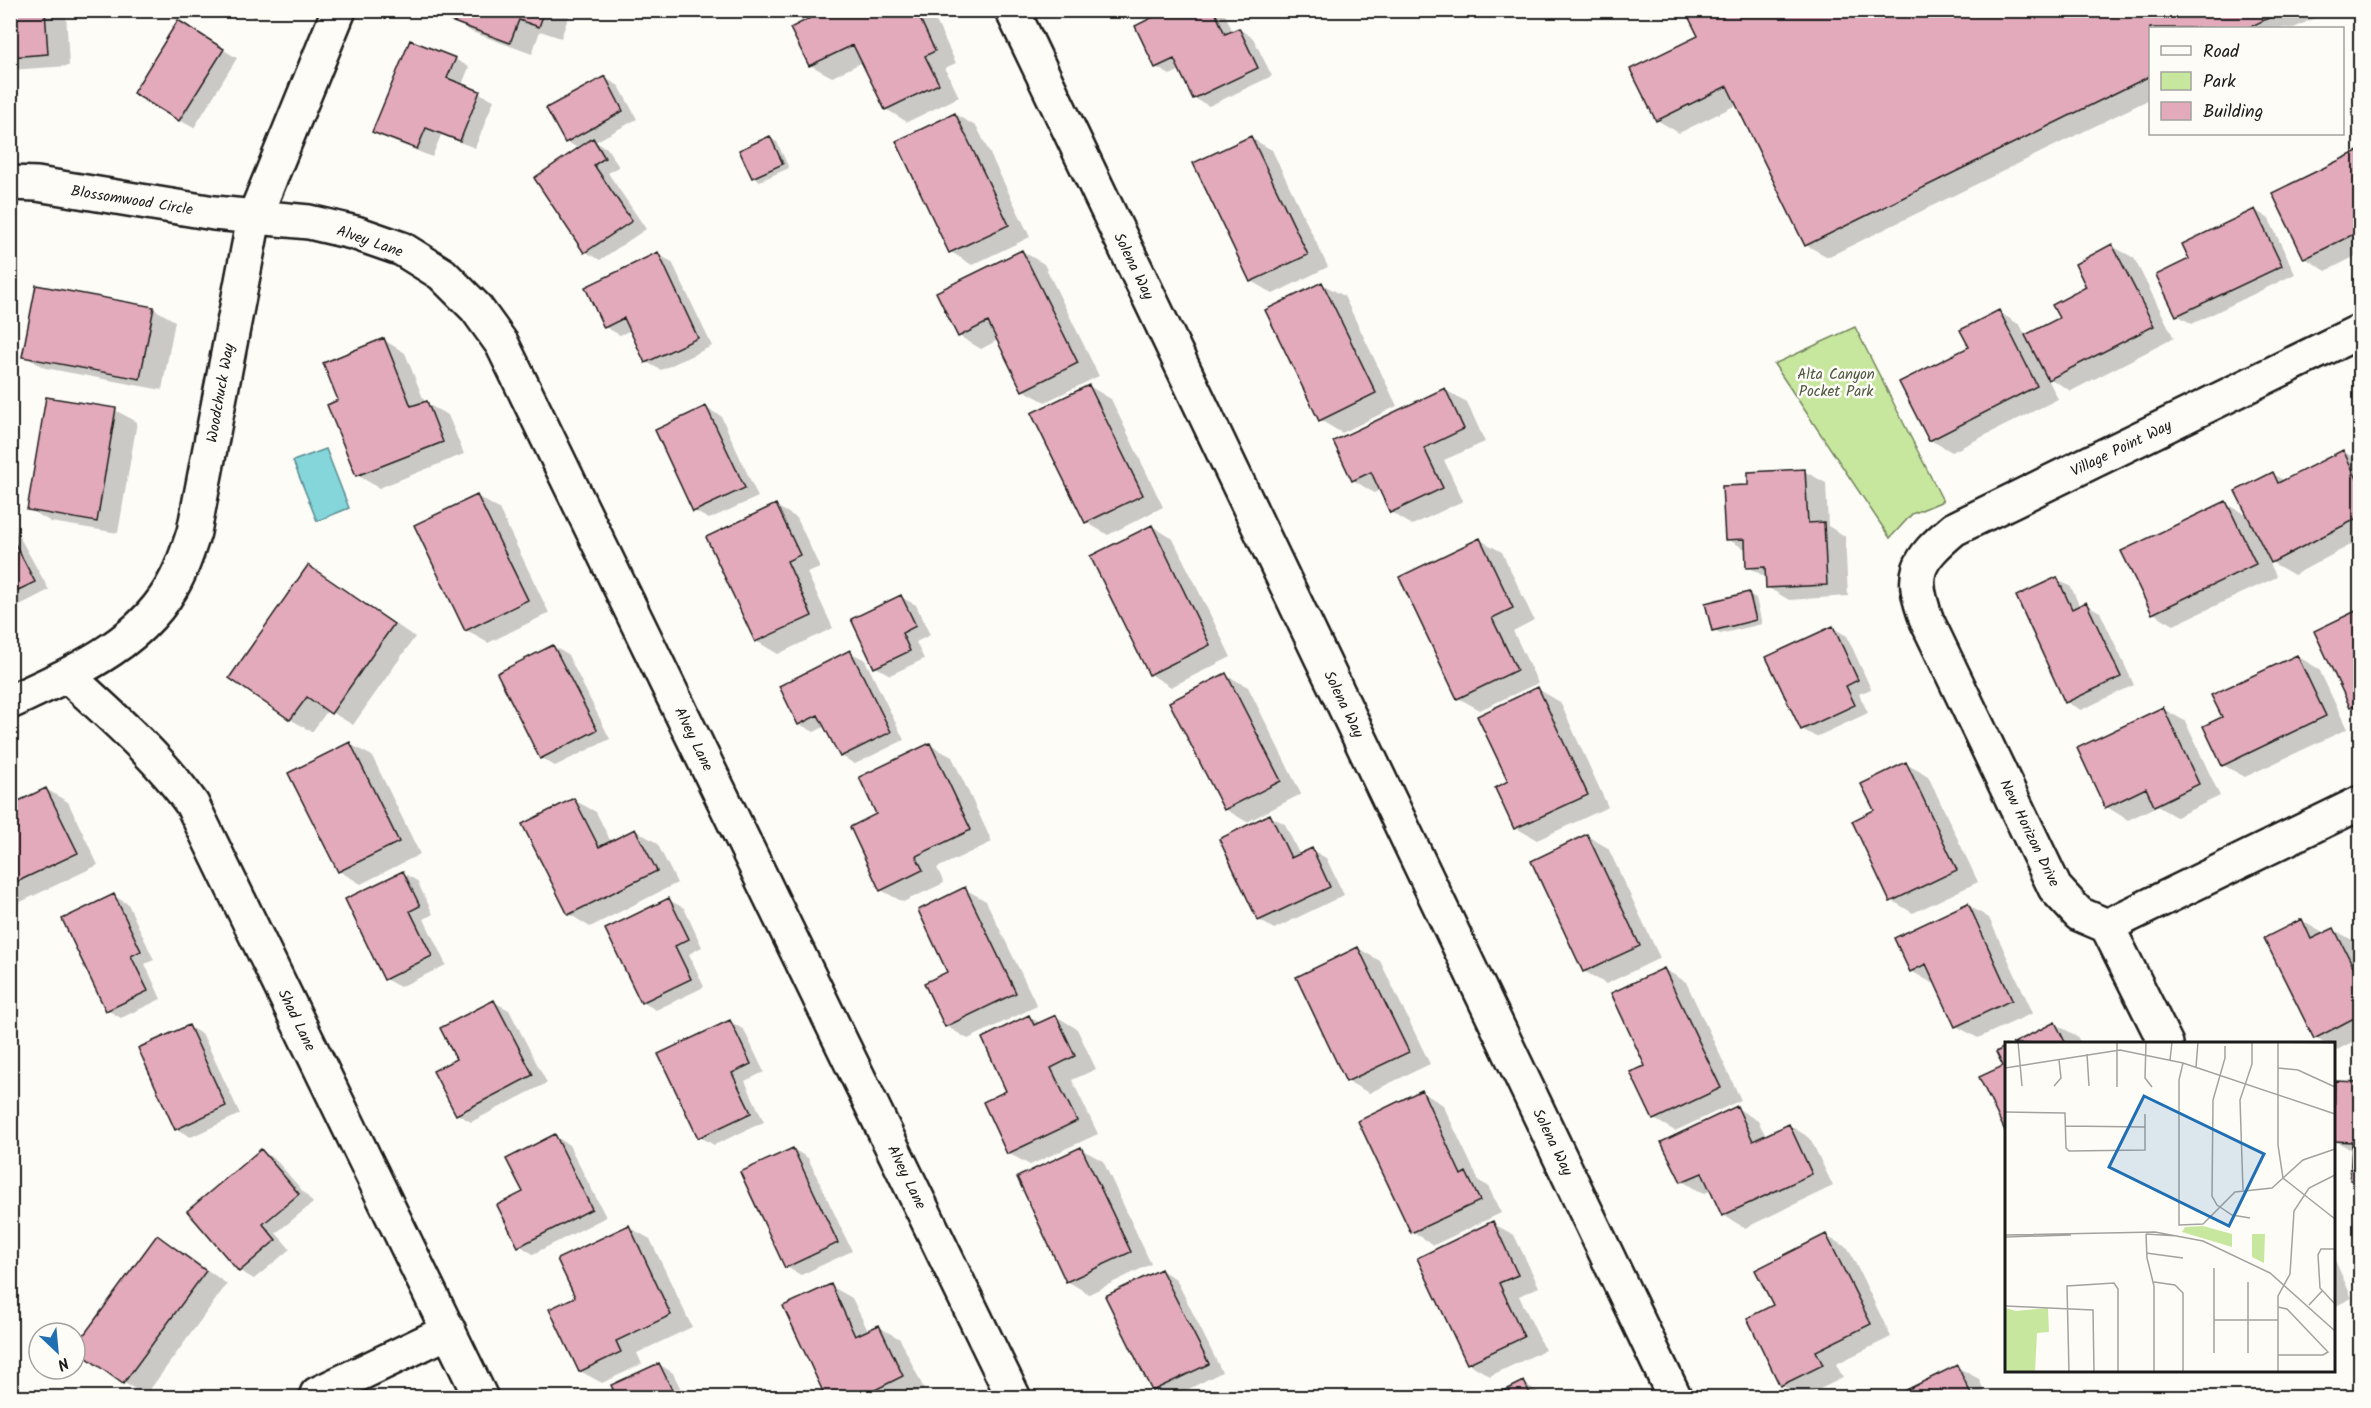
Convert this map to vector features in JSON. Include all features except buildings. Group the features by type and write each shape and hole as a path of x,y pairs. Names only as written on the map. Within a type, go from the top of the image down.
{"street":[{"name":"Woodchuck Way","path":"10,702 109,652 146,621 176,580 194,532 254,218 339,10"},
{"name":"Solena Way","path":"1012,10 1675,1398"},
{"name":"Blossomwood Circle","path":"10,183 37,184 254,218"},
{"name":"Alvey Lane","path":"254,218 309,222 356,233 402,249 442,274 476,308 502,344 1014,1398"},
{"name":"Village Point Way","path":"1917,595 1917,570 1932,547 1954,529 2361,331"},
{"name":"New Horizon Drive","path":"1917,595 1927,621 2055,888 2079,914 2107,926"},
{"name":"Shad Lane","path":"67,675 151,753 192,804 481,1398"},
{"path":"2165,1042 2107,926 2361,803"},
{"path":"317,1394 449,1331"}],"green space":[{"name":"Alta Canyon Pocket Park","path":"1855,327 1943,501 1912,514 1890,538 1774,364"}],"water":[{"path":"326,449 349,508 317,521 293,461"}]}
